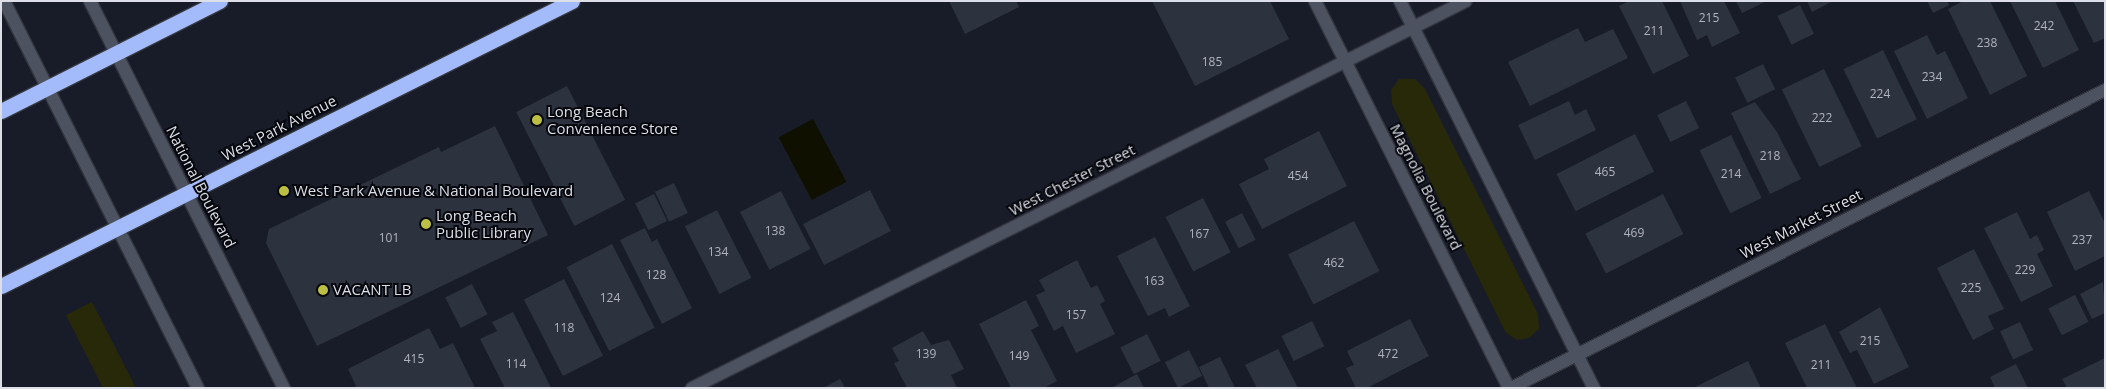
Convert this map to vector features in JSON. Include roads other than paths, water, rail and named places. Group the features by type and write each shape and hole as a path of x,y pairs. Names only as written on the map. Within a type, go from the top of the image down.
{"highway":[{"path":"1,111 220,1"},
{"name":"West Park Avenue","path":"1,286 572,1"}],"street":[{"path":"4,1 198,388"},
{"name":"National Boulevard","path":"90,1 284,388"},
{"name":"Magnolia Boulevard","path":"1314,1 1510,388"},
{"path":"1400,1 1594,388"},
{"name":"West Chester Street","path":"692,388 1466,1"},
{"name":"West Market Street","path":"1510,388 2105,90"}],"place":[{"name":"Long Beach Convenience Store","path":"537,120"},
{"name":"West Park Avenue & National Boulevard","path":"284,191"},
{"name":"Long Beach Public Library","path":"426,224"},
{"name":"VACANT LB","path":"323,290"}]}
